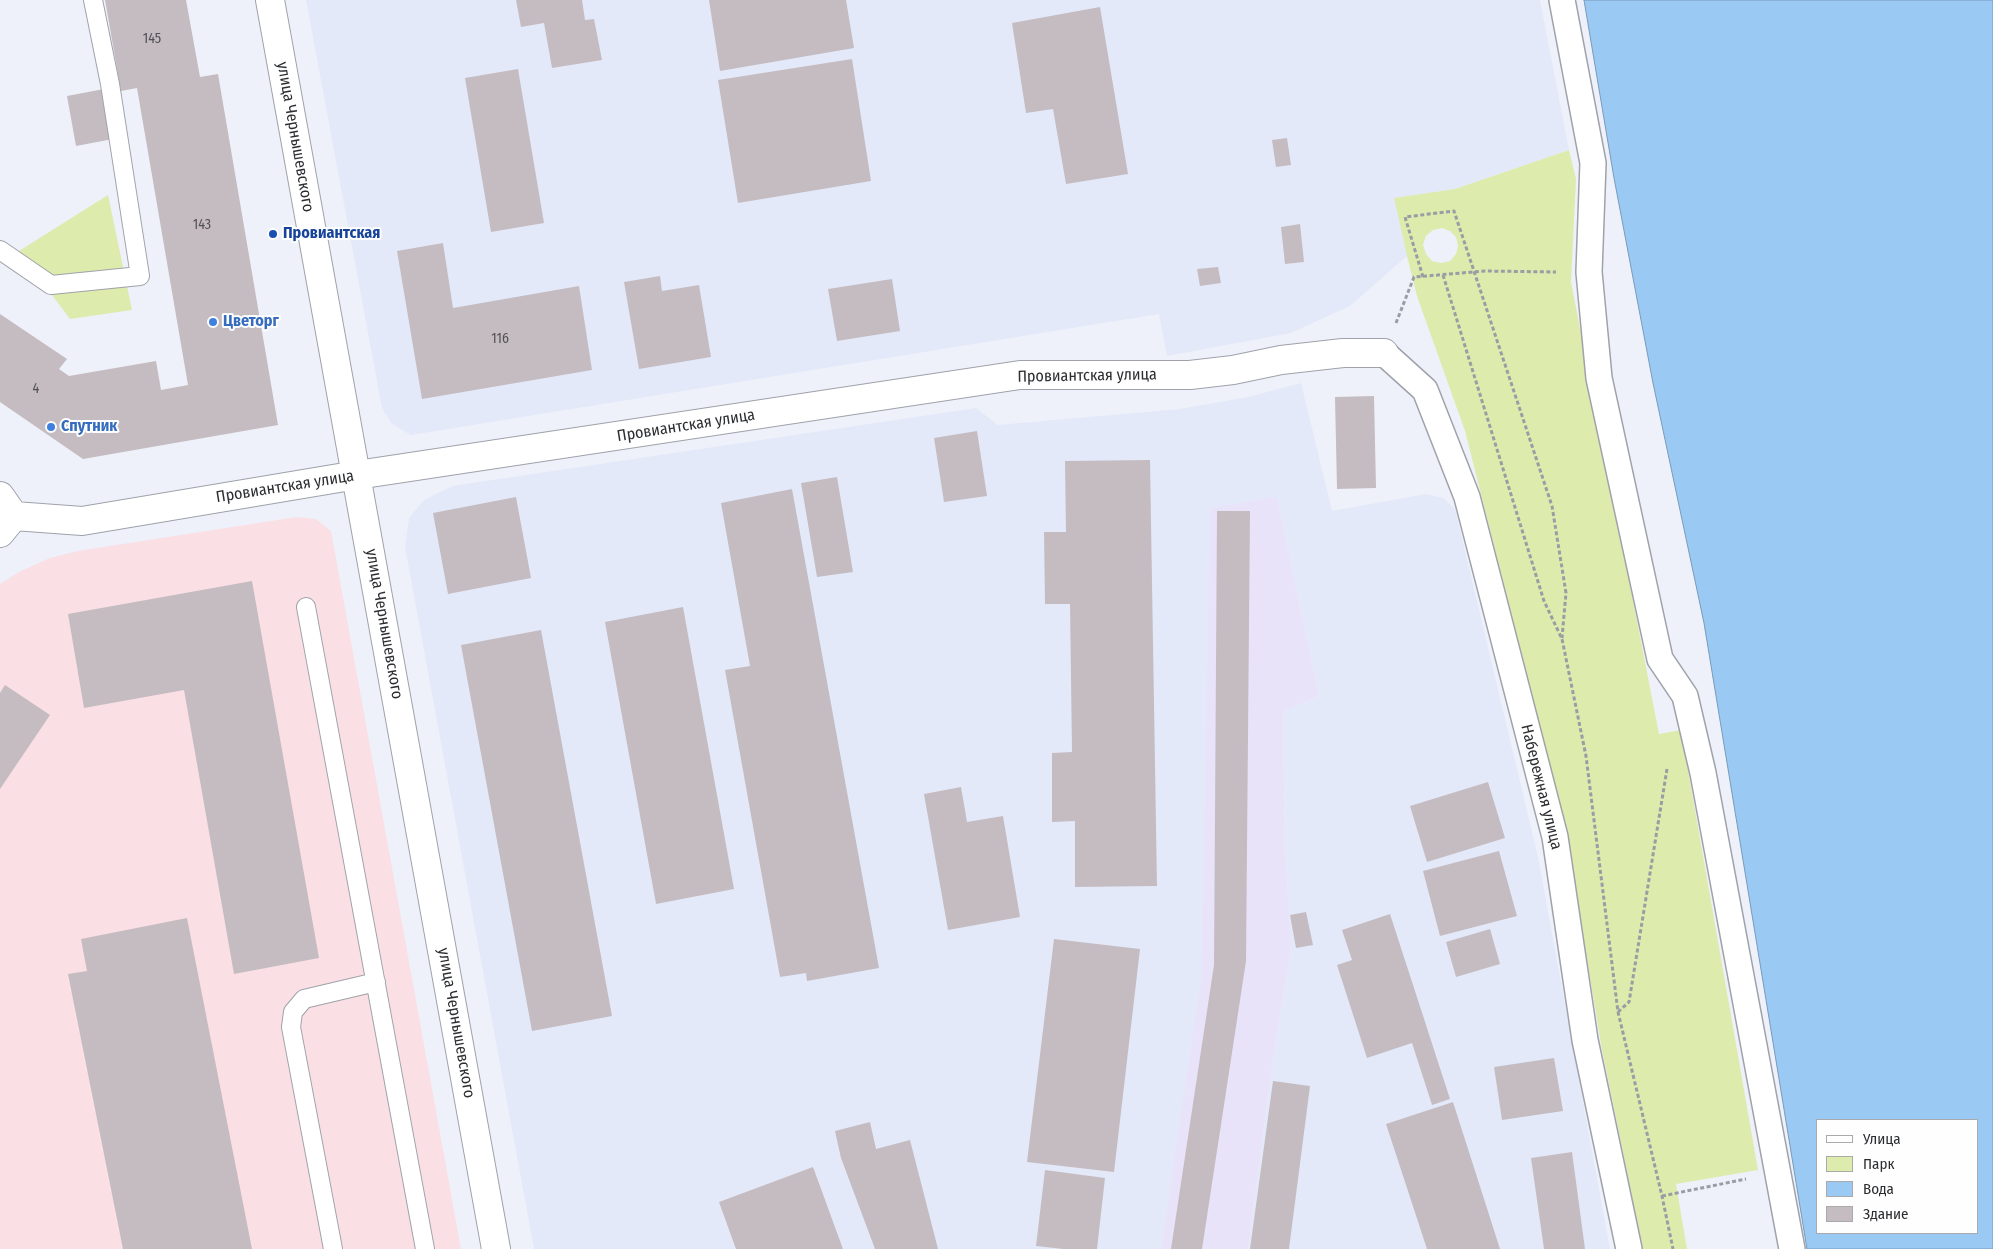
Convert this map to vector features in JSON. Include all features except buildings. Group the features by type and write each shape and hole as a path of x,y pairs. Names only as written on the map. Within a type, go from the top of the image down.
{"street":[{"name":"улица Чернышевского","path":"270,0 496,1249"},
{"path":"1562,0 1593,163 1589,272 1600,378 1660,659 1686,696 1701,763 1792,1249"},
{"name":"Провиантская улица","path":"5,515 82,521 357,475 1020,375 1190,375 1233,370 1282,360 1343,353 1384,353"},
{"name":"Набережная улица","path":"1384,353 1425,390 1468,497 1555,836 1585,1040 1629,1249"}],"lane":[{"path":"0,250 50,285 140,276 110,84 93,0"},
{"path":"306,607 425,1249"},
{"path":"333,1249 291,1027 293,1012 304,999 376,982"}],"path":[{"path":"1423,277 1405,217 1454,211 1552,506 1566,593 1562,639"},
{"path":"1384,353 1414,278 1475,272 1589,272"},
{"path":"1443,275 1544,601 1562,639 1586,756 1618,1012 1673,1249"},
{"path":"1585,1040 1629,1002 1668,763"},
{"path":"1662,1196 1779,1173"}],"shaded area":[{"path":"306,0 1540,0 1569,150 1455,189 1395,198 1407,256 1350,306 1291,333 1167,356 1159,314 411,435 392,424 382,408"},
{"path":"1301,383 1332,511 1426,494 1443,498 1455,509 1538,857 1610,1249 1248,1249 1270,1081 1291,947 1285,847 1283,712 1319,696 1277,497 1161,1249 534,1249 405,547 409,518 424,500 452,486 976,408 998,425 1180,409 1248,397"},
{"path":"1277,497 1319,696 1283,712 1285,847 1291,947 1270,1081 1248,1249 1161,1249 1202,974 1210,508"},
{"path":"297,517 316,519 331,531 461,1249 0,1249 0,584 19,572 50,558 78,551"}],"green space":[{"path":"1569,150 1576,179 1571,282 1659,734 1681,730 1758,1170 1676,1184 1687,1249 1643,1249 1602,1050 1565,826 1465,431 1417,296 1394,198 1455,189","holes":["1442,228 1450,231 1456,237 1458,246 1456,254 1450,261 1441,263 1432,261 1426,254 1423,245 1426,236 1433,230"]},
{"path":"108,195 132,310 70,319 19,251"}],"water":[{"path":"1584,0 1993,0 1993,1249 1807,1249 1704,623 1653,383 1614,178"}],"place":[{"name":"Провиантская","path":"273,234"},
{"name":"Цветорг","path":"213,322"},
{"name":"Спутник","path":"51,427"}]}
